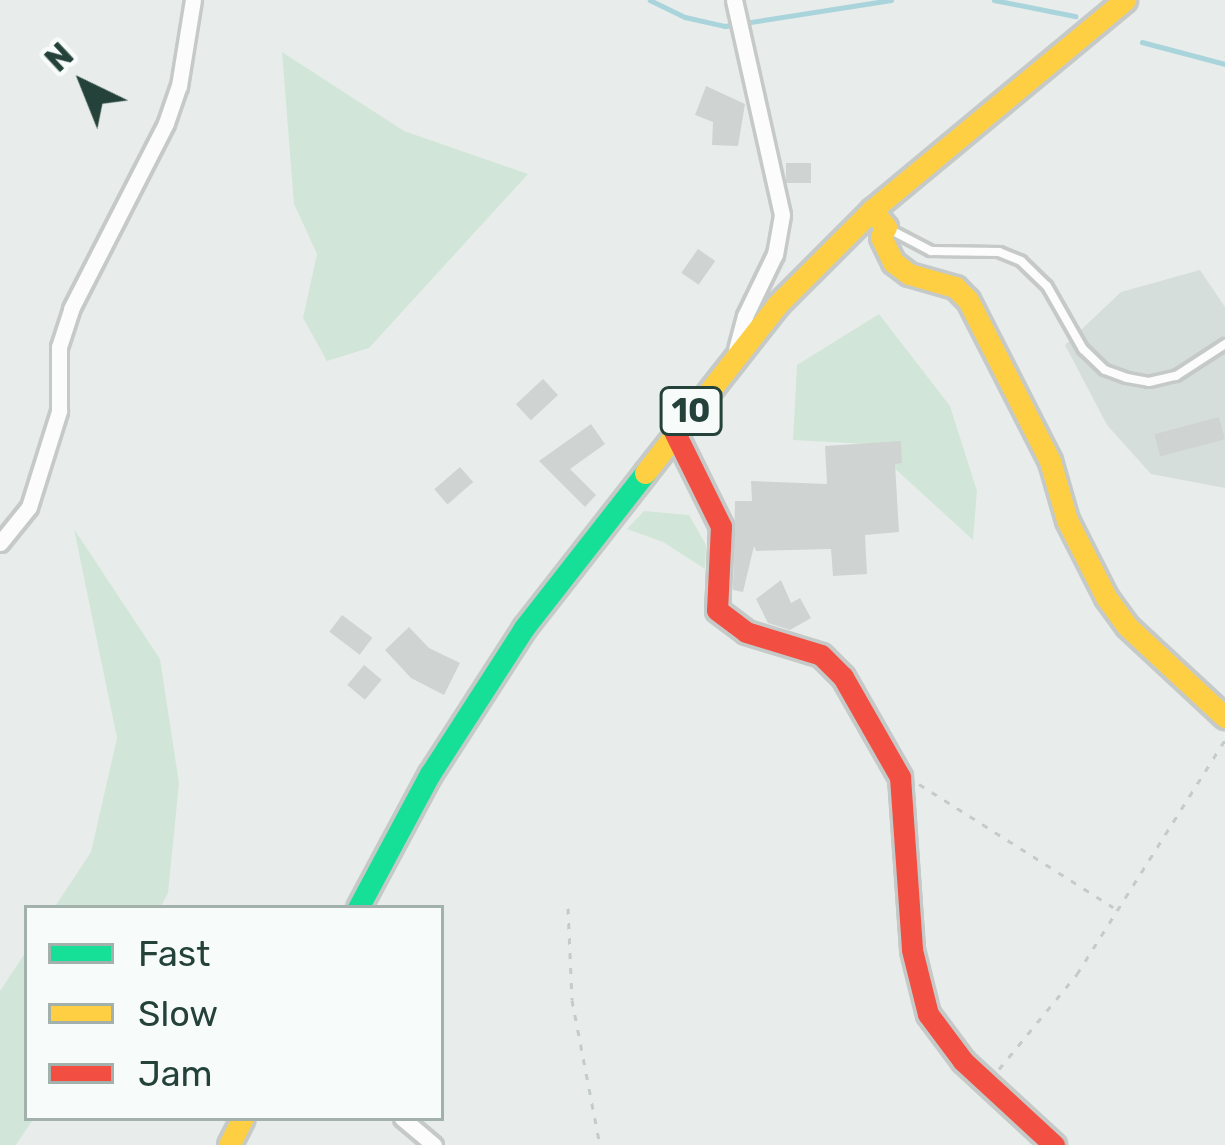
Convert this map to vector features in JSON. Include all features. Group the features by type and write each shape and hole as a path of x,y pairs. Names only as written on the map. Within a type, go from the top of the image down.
{"main road":[{"name":"10","path":"360,905 471,706 733,357 879,218 1124,0"},
{"path":"879,218 892,262 909,274 955,287 968,300 1050,461 1066,520 1106,597 1127,626 1225,717"},
{"path":"674,431 722,526 717,610 746,632 821,656 843,677 900,777 918,986 944,1041 1054,1145"}],"street":[{"path":"0,543 29,507 58,411 59,347 71,310 166,123 179,86 193,0"},
{"path":"733,357 745,316 776,254 782,215 734,0"},
{"path":"406,1121 434,1145"}],"lane":[{"path":"879,218 931,250 999,252 1021,261 1047,286 1083,350 1106,370 1127,378 1149,382 1176,376 1225,344"}],"path":[{"path":"988,1083 1077,974 1225,740"},
{"path":"900,777 922,785 1115,908"},
{"path":"568,908 572,1000 600,1145"}],"shaded area":[{"path":"1200,270 1225,307 1225,488 1151,474 1107,425 1065,345 1121,292"}],"green space":[{"path":"282,52 404,131 528,174 369,348 327,361 303,318 317,254 294,204"},
{"path":"879,314 950,406 977,491 973,540 868,444 793,440 797,365"},
{"path":"644,511 689,515 706,545 705,569 663,542 627,529"},
{"path":"74,529 160,659 179,783 168,893 162,905 56,905 91,852 117,738"},
{"path":"24,955 24,1121 32,1121 16,1145 0,1145 0,991"}],"building":[{"path":"706,86 745,104 738,146 712,145 713,122 695,115"},
{"path":"786,163 811,163 811,183 786,183"},
{"path":"698,249 715,261 699,285 681,273"},
{"path":"543,379 558,395 531,420 516,404"},
{"path":"1219,417 1225,439 1160,457 1154,434"},
{"path":"591,424 605,444 570,469 596,495 585,507 539,461"},
{"path":"901,441 902,463 895,464 899,532 865,535 867,574 833,576 831,549 756,551 754,546 743,592 733,590 735,501 752,501 751,481 827,484 825,446"},
{"path":"460,467 473,482 447,504 434,489"},
{"path":"781,580 791,603 800,598 811,618 790,630 768,623 756,599"},
{"path":"342,615 372,638 360,655 329,632"},
{"path":"409,627 429,648 460,663 444,695 411,678 385,650"},
{"path":"364,665 382,680 365,700 347,685"}],"waterway":[{"path":"650,0 685,17 725,26 891,0"},
{"path":"994,0 1075,16"},
{"path":"1142,42 1225,64"}],"traffic: fast":[{"path":"360,905 430,774 524,628 645,473"}],"traffic: slow":[{"path":"645,473 777,305 872,210 1125,0"},
{"path":"872,210 886,227 881,237 893,262 909,274 955,287 968,300 1050,461 1067,520 1106,597 1127,626 1225,717"},
{"path":"229,1145 241,1121"}],"traffic: jam":[{"path":"674,431 721,526 717,610 746,632 821,655 843,677 900,777 912,950 928,1014 963,1061 1054,1145"}]}
